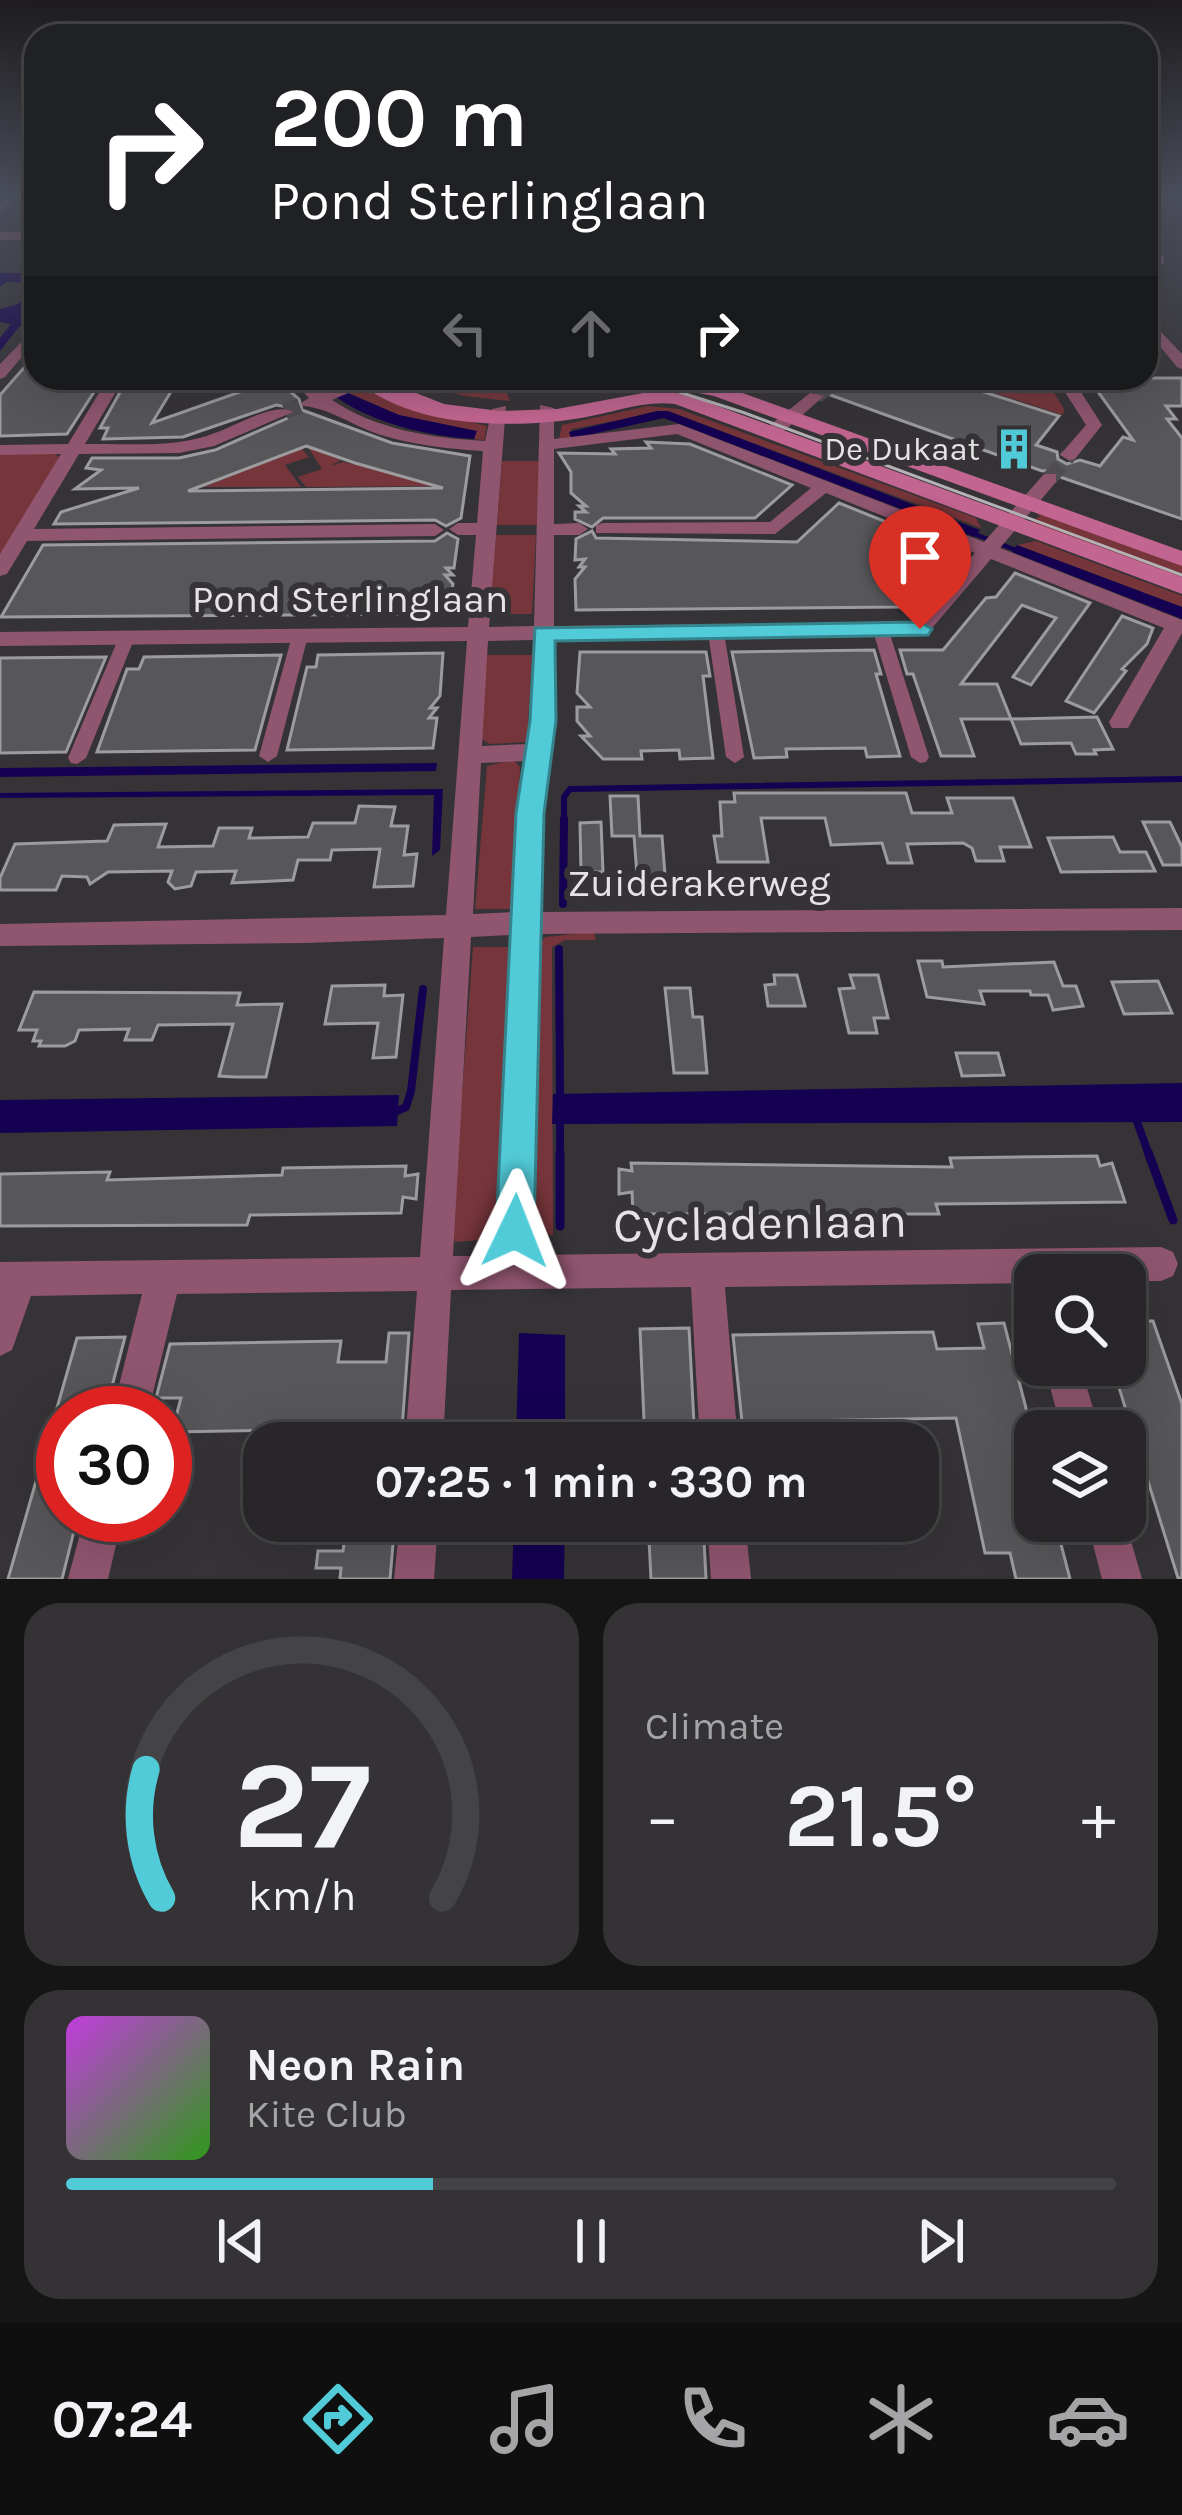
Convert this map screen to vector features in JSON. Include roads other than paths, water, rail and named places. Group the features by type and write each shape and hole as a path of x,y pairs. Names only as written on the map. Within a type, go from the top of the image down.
{"main road":[{"path":"391,390 425,405 498,413 546,412 658,396 678,398 771,433 999,539 1182,586"},
{"path":"546,412 641,390"},
{"path":"707,390 804,406 1028,503 1182,559"}],"street":[{"path":"1158,343 1182,364"},
{"path":"0,374 24,345"},
{"path":"0,570 109,390"},
{"path":"309,390 318,399 374,426 492,446"},
{"path":"318,399 342,390"},
{"path":"1069,455 1094,424 1072,390"},
{"path":"771,433 804,406"},
{"path":"0,450 179,448 208,442 285,412"},
{"path":"520,1273 527,923 543,721 546,412"},
{"path":"426,1422 478,634 498,413"},
{"path":"548,445 679,429 825,485 999,539 1175,625 1120,722"},
{"name":"Pond Sterlinglaan","path":"0,639 920,629 1049,478"},
{"path":"603,529 775,528 825,485"},
{"path":"458,530 487,529"},
{"path":"22,536 435,530"},
{"path":"546,530 579,530"},
{"path":"881,631 920,757"},
{"path":"716,632 735,757"},
{"path":"268,756 300,636"},
{"path":"77,758 127,637"},
{"path":"472,755 537,752"},
{"name":"Zuiderakerweg","path":"0,934 527,923 1182,919"},
{"name":"Cycladenlaan","path":"1146,1265 1161,1264"},
{"name":"Cycladenlaan","path":"9,1279 1014,1271"},
{"path":"707,1272 718,1422"},
{"path":"137,1386 164,1276"},
{"path":"0,1338 9,1279"},
{"path":"88,1579 97,1542"},
{"path":"414,1579 417,1542"},
{"path":"728,1542 731,1579"},
{"path":"1112,1542 1122,1579"}],"waterway":[{"path":"972,533 1021,552"},
{"path":"564,819 564,797 570,789 1182,779"},
{"path":"563,904 564,819"},
{"path":"559,949 560,1096"},
{"path":"393,1113 406,1107 411,1091 423,989"},
{"path":"560,1116 560,1226"},
{"path":"1135,1116 1149,1155"},
{"path":"1148,1152 1173,1220"}],"tunnel":[{"path":"816,396 824,390"},
{"path":"285,412 307,403"},
{"path":"1050,478 1069,455"}],"tram line":[{"path":"673,390 1182,575"}],"place":[{"name":"De Dukaat","path":"1014,449"}]}
